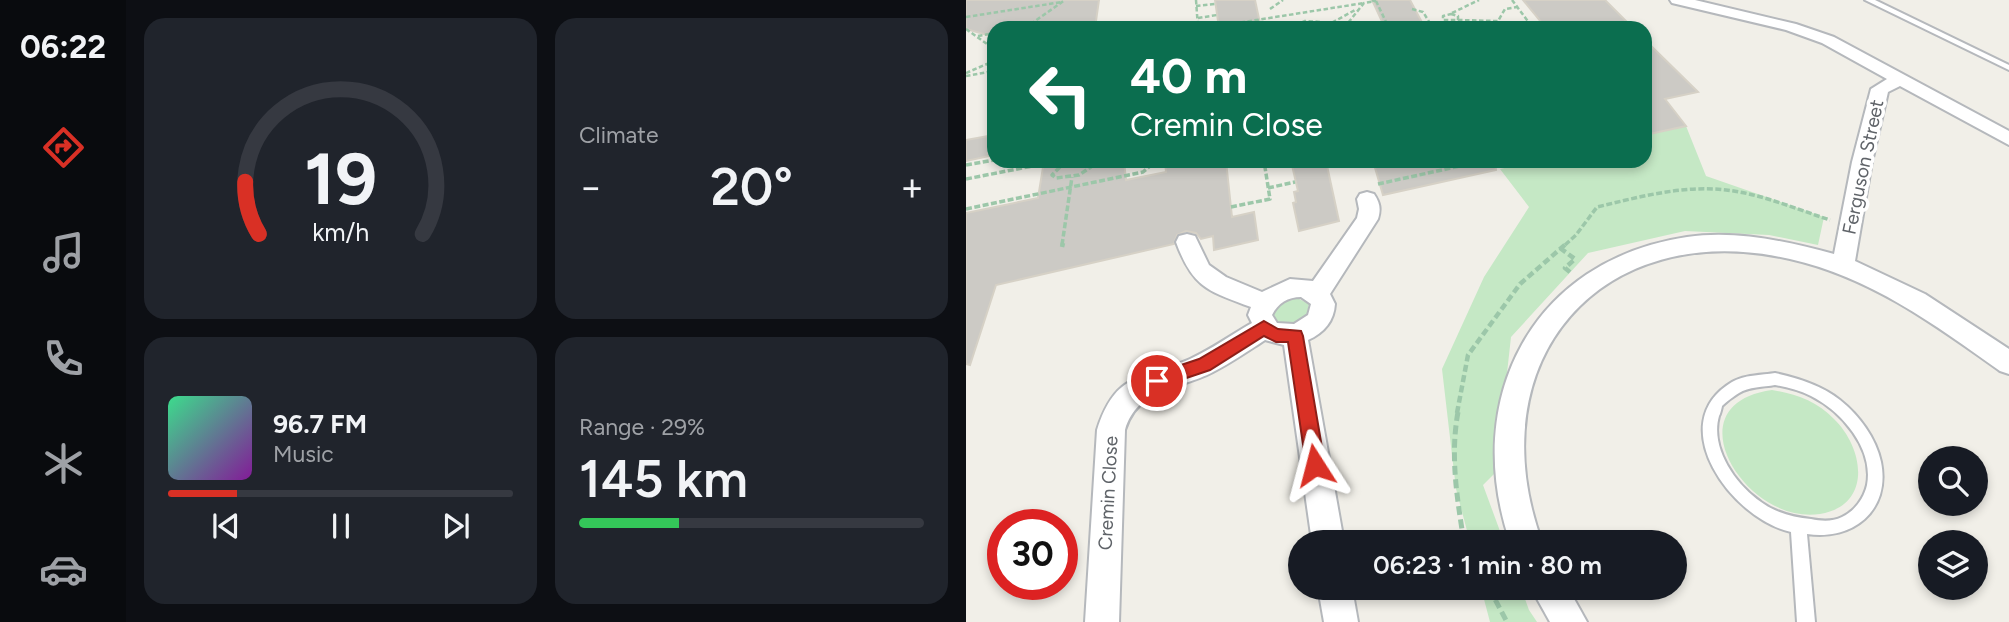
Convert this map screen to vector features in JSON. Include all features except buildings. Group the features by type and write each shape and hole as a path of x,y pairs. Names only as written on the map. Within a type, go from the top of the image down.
{"street":[{"path":"1677,0 1791,27 1828,40 2009,139"},
{"name":"Ferguson Street","path":"1843,266 1862,162 1880,89 1899,80"},
{"path":"1317,294 1367,219 1373,196"},
{"path":"1187,242 1196,265 1265,315 1276,335 1295,336 1308,330 1319,321 1323,304 1317,294 1305,288 1289,289 1265,315"},
{"path":"1523,530 1511,488 1508,449 1511,412 1527,362 1549,320 1562,304 1584,285 1643,256 1672,248 1710,243 1766,246 1843,266 1885,283 1923,304 2009,363"},
{"name":"Cremin Close","path":"1102,622 1111,430 1118,407 1144,384 1204,365 1265,315"},
{"path":"1295,336 1326,530"},
{"path":"1337,600 1341,622"},
{"path":"1556,600 1570,622"}],"lane":[{"path":"1869,0 2009,68"},
{"path":"1775,379 1818,393 1853,421 1869,448 1876,479 1873,495 1860,515 1840,527 1830,529 1798,527 1770,517 1743,498 1728,483 1714,457 1709,431 1711,415 1722,396 1741,384 1775,379"},
{"path":"1798,527 1806,622"}],"path":[{"path":"1196,0 1198,19 1217,15"},
{"path":"1270,9 1283,0"},
{"path":"1252,21 1374,0 1385,21"},
{"path":"1427,18 1451,14 1479,0"},
{"path":"1512,0 1528,21"},
{"path":"966,17 1064,1"},
{"path":"1035,21 1064,1"},
{"path":"1349,21 1364,3"},
{"path":"1196,6 1215,4"},
{"path":"1454,21 1497,21 1505,9 1517,7"},
{"path":"1336,21 1359,8"},
{"path":"1412,9 1423,12 1429,21"},
{"path":"1451,14 1458,16 1458,20"},
{"path":"1443,16 1443,20 1446,21"},
{"path":"966,29 987,44"},
{"path":"976,36 987,34"},
{"path":"966,74 987,64"},
{"path":"966,74 987,72"},
{"path":"966,165 987,161"},
{"path":"966,179 1020,168"},
{"path":"1058,168 1052,174 1056,178 1072,177 1087,172 1090,168"},
{"path":"966,209 1143,172 1148,168"},
{"path":"1231,207 1270,199 1265,168"},
{"path":"1373,196 1376,185 1451,168"},
{"path":"1062,247 1072,177"},
{"path":"1268,188 1294,182"},
{"path":"1560,248 1575,259 1565,268 1584,285"},
{"path":"1495,600 1507,622"}],"green space":[{"path":"1686,126 1706,176 1824,217 1818,245 1769,235 1685,231 1588,253 1511,337 1496,472 1483,485 1500,530 1467,530 1456,489 1442,369 1484,277 1529,207 1500,169 1652,168 1652,133"},
{"path":"1295,297 1309,304 1306,318 1290,327 1274,322 1271,313 1283,300"},
{"path":"1772,390 1797,396 1820,407 1834,419 1852,445 1857,459 1856,488 1849,499 1837,509 1820,514 1793,513 1767,502 1746,484 1730,462 1723,439 1726,417 1741,400"},
{"path":"1484,600 1525,600 1537,622 1490,622"}],"route":[{"path":"1157,381 1204,365 1264,328 1276,335 1295,336 1315,465"}]}
